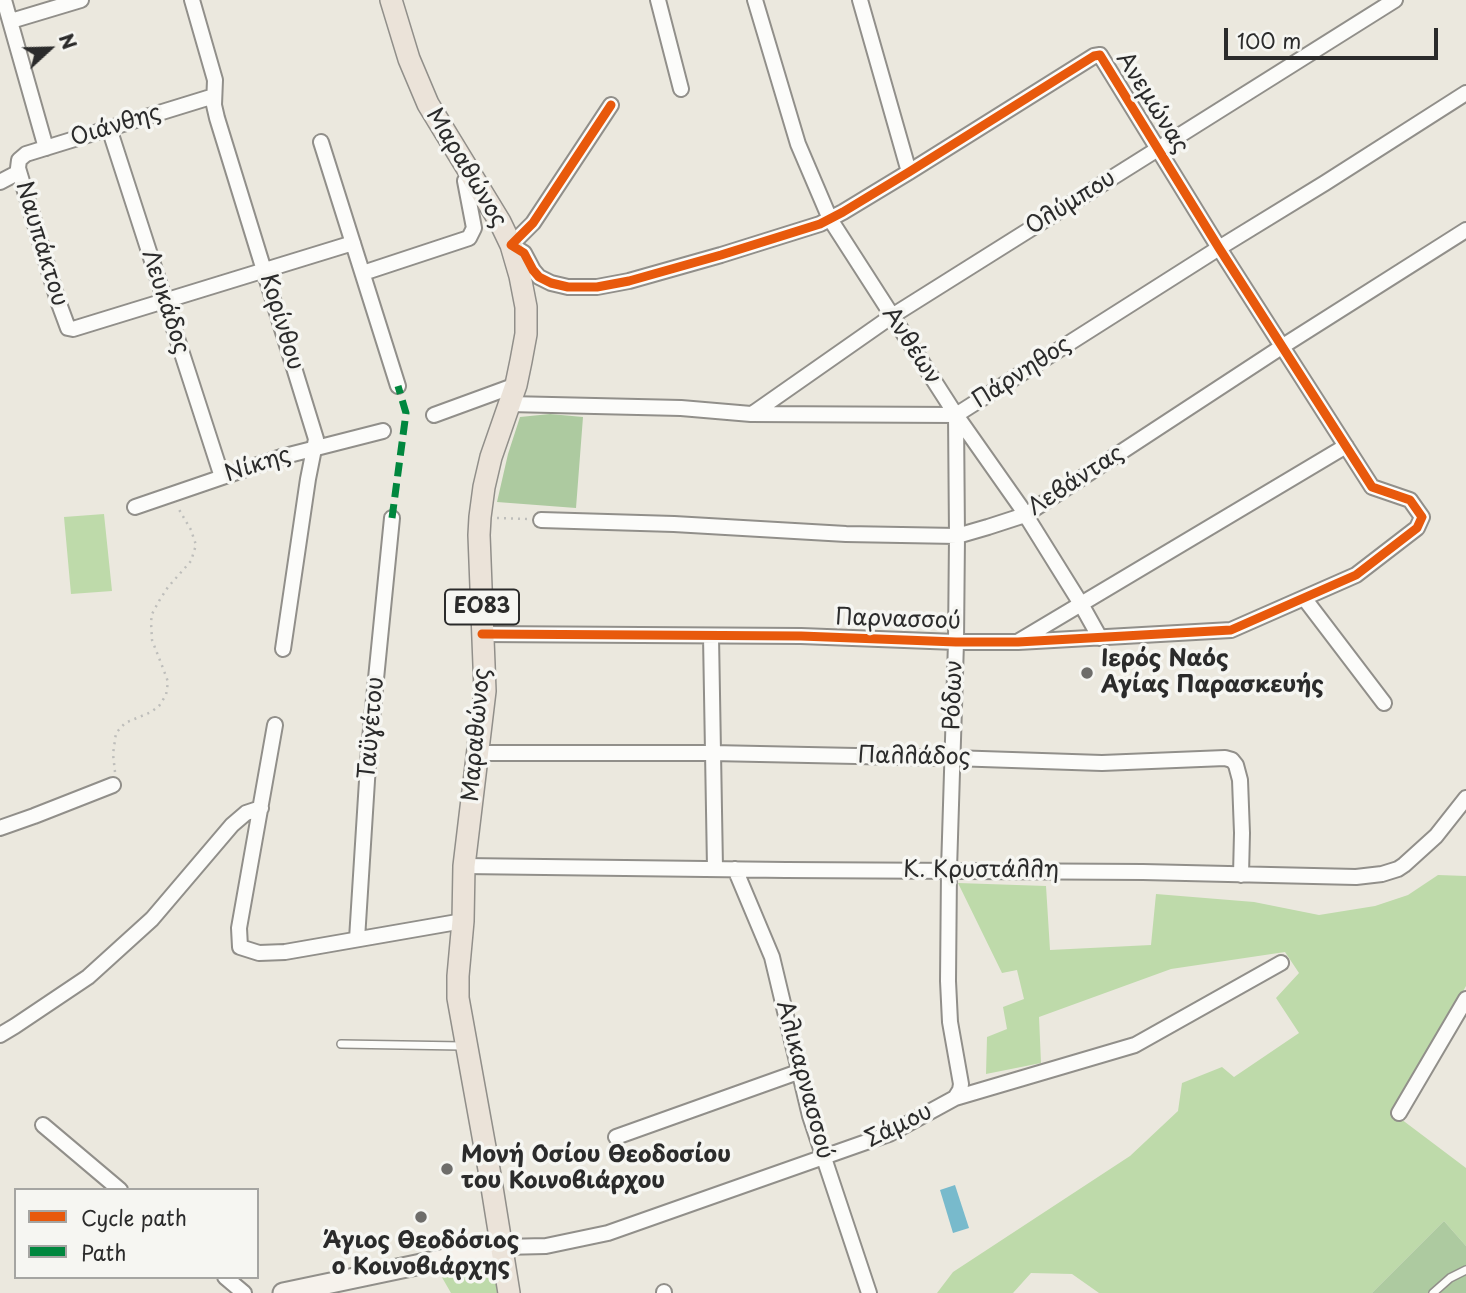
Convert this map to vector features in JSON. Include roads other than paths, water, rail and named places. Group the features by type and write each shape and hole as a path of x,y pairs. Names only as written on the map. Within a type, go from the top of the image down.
{"main road":[{"name":"Μαραθώνος","path":"391,0 422,92 511,245 526,307 526,334 512,394 491,457 480,517 485,691 464,866 458,998 509,1293"}],"street":[{"name":"Ναυπάκτου","path":"4,0 46,148"},
{"path":"10,22 81,0"},
{"name":"Κορίνθου","path":"192,0 215,80 217,118 317,439 283,649"},
{"path":"658,0 681,89"},
{"name":"Ανθέων","path":"755,0 798,144 831,219 956,415 1025,515 1100,638"},
{"path":"860,0 909,172"},
{"name":"Ολύμπου","path":"751,414 892,316 1395,0"},
{"name":"Ανεμώνας","path":"511,245 522,251 535,273 546,282 568,287 597,287 629,281 802,230 831,219 1094,56 1100,55 1219,248 1373,487 1410,500 1422,517 1417,528 1356,575 1304,597"},
{"name":"Πάρνηθος","path":"512,394 613,405 751,414 956,415 1466,93"},
{"name":"Οιάνθης","path":"0,182 13,177 26,154 214,96"},
{"path":"511,245 533,223 611,105"},
{"name":"Λευκάδος","path":"109,128 222,477"},
{"path":"321,142 398,386"},
{"name":"Ναυπάκτου","path":"19,166 68,328 73,329 164,301"},
{"path":"363,273 469,238 474,229 465,181 471,176"},
{"name":"Λεβάντας","path":"541,520 846,534 957,536 1025,515 1466,230"},
{"path":"164,301 353,243"},
{"path":"434,415 512,394"},
{"name":"Ρόδων","path":"955,1098 961,1084 950,1022 948,957 956,642 956,415"},
{"name":"Νίκης","path":"135,507 281,457 383,431"},
{"path":"1018,642 1346,446"},
{"name":"Ταϋγέτου","path":"357,939 369,749 392,518"},
{"path":"1304,597 1384,703"},
{"name":"Παρνασσού","path":"482,634 801,636 1018,642 1231,631 1304,597"},
{"path":"711,636 715,868"},
{"path":"275,725 239,928 240,947 260,953 285,952 463,921"},
{"name":"Παλλάδος","path":"477,752 712,753 1102,763 1225,758 1232,760 1239,771 1242,799 1241,875"},
{"path":"0,828 113,785"},
{"name":"Κ. Κρυστάλλη","path":"464,866 1143,872 1356,877 1392,871 1404,865 1429,843 1466,798"},
{"path":"0,1035 89,977 152,919 232,825 246,813 261,808"},
{"name":"Αλικαρνασσού","path":"735,869 772,957 798,1072 822,1157 869,1293"},
{"name":"Σάμου","path":"502,1247 546,1246 608,1233 889,1135 955,1098 1135,1045 1281,963"},
{"path":"1399,1113 1466,999"},
{"path":"616,1137 798,1072"},
{"path":"43,1125 118,1188"},
{"path":"283,1293 502,1247"},
{"path":"227,1279 244,1293"}],"lane":[{"path":"341,1044 467,1046"},
{"path":"1433,1293 1450,1278 1466,1270"}],"water":[{"path":"955,1185 969,1228 953,1233 940,1190"}],"place":[{"name":"Ιερός Ναός Αγίας Παρασκευής","path":"1087,673"},
{"name":"Μονή Οσίου Θεοδοσίου του Κοινοβιάρχου","path":"447,1169"},
{"name":"Άγιος Θεοδόσιος ο Κοινοβιάρχης","path":"421,1217"}]}
